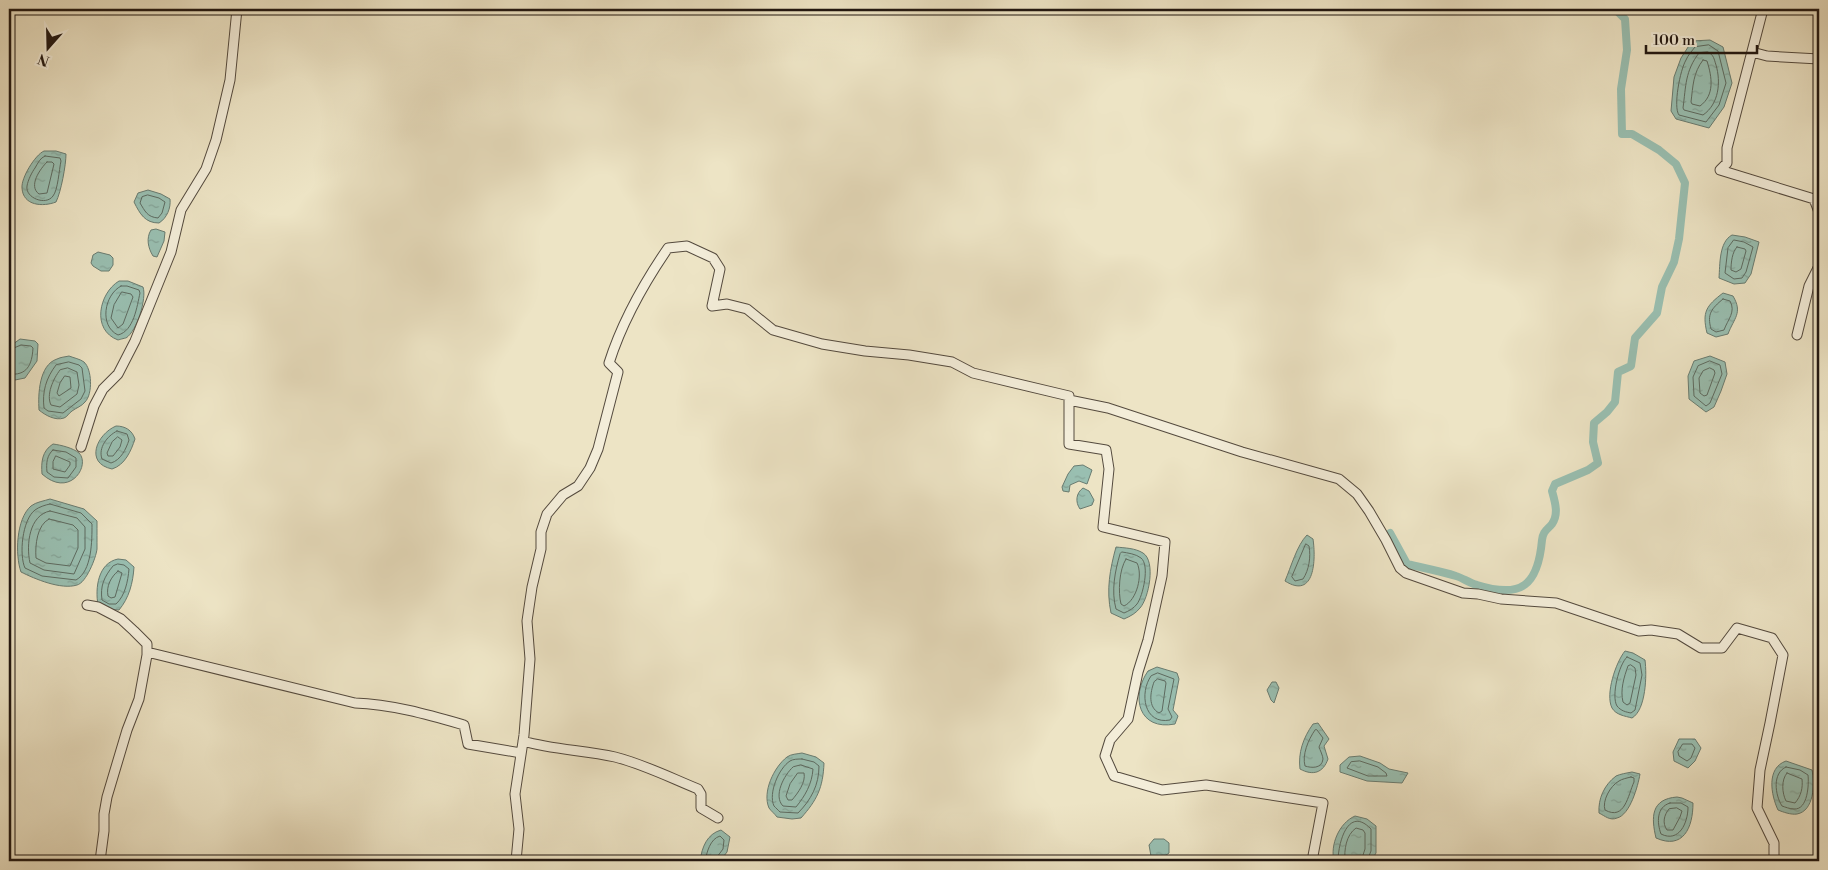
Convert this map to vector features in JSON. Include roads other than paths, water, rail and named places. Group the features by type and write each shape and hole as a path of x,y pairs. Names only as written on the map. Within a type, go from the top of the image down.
{"street":[{"path":"81,447 94,406 103,389 118,374 136,341 171,252 181,210 206,170 216,140 230,80 237,9"},
{"path":"1763,9 1727,148 1727,164 1720,170 1814,199 1819,212"},
{"path":"1752,52 1767,56 1819,59"},
{"path":"516,861 520,829 515,794 522,753 530,660 527,620 541,549 541,532 547,514 563,495 578,486 590,468 598,449 618,372 609,363 615,344 653,270 668,248 687,246 713,258 720,270 712,306 728,304 747,309 773,330 822,344 864,351 909,354 952,362 973,373 1069,396 1069,444 1106,450 1108,469 1103,527 1165,542 1162,576 1128,719 1110,740 1105,756 1114,776 1162,790 1206,785 1323,803 1312,861"},
{"path":"1797,335 1809,286 1819,266"},
{"path":"1069,400 1108,408 1242,452 1339,479 1357,494 1369,511 1400,568 1406,573 1435,584 1463,593 1501,599 1556,603 1639,631 1651,630 1678,634 1701,648 1722,648 1737,628 1772,638 1782,655 1760,770 1757,808 1774,844 1774,861"},
{"path":"87,605 98,607 121,620 147,644 139,699 127,730 107,797 104,814 104,839 100,861"},
{"path":"147,652 354,703 372,703 435,717 464,725 468,744 522,753"},
{"path":"523,741 540,746 614,757 636,763 698,789 701,794 701,808 718,818"}],"water":[{"path":"1710,40 1723,47 1732,83 1724,107 1709,128 1676,119 1671,111 1674,77 1681,58 1692,41"},
{"path":"44,151 56,151 66,154 66,159 56,202 40,205 30,202 26,198 23,194 22,184 33,162"},
{"path":"148,190 170,199 168,213 159,223 147,220 134,202 138,193"},
{"path":"156,229 165,232 164,241 157,257 151,253 148,240 151,230"},
{"path":"1732,235 1759,242 1751,274 1745,283 1734,284 1719,278 1722,248"},
{"path":"98,252 110,255 113,258 113,265 109,271 101,271 91,263 93,255"},
{"path":"119,281 128,281 143,287 144,299 134,329 126,338 118,340 109,335 104,328 101,320 101,311 107,294"},
{"path":"1723,293 1733,296 1737,311 1728,334 1716,337 1707,333 1705,315 1709,306"},
{"path":"20,339 35,341 38,344 37,361 25,378 15,380 9,378 9,347"},
{"path":"69,356 87,365 90,376 88,398 61,419 47,416 39,410 39,396 43,374 51,362"},
{"path":"1710,356 1725,362 1727,374 1714,407 1706,412 1689,399 1688,376 1694,361"},
{"path":"116,426 128,429 135,439 124,461 112,469 103,466 98,461 96,448 103,435"},
{"path":"53,444 74,450 82,458 80,472 69,482 52,481 42,474 43,457 46,450"},
{"path":"1083,465 1092,470 1087,484 1079,481 1070,485 1069,492 1063,491 1062,487 1074,466"},
{"path":"1083,488 1089,491 1094,500 1092,505 1080,509 1077,498"},
{"path":"50,499 84,509 97,521 97,549 95,558 84,580 77,585 56,585 21,572 18,556 18,538 22,519 31,506"},
{"path":"1307,535 1313,539 1314,557 1311,575 1308,581 1302,585 1295,585 1285,581 1297,550"},
{"path":"1116,547 1130,548 1143,553 1147,557 1150,571 1150,580 1143,603 1135,613 1124,619 1111,613 1109,596 1109,580"},
{"path":"118,559 126,560 134,567 130,590 119,610 108,609 98,605 97,598 99,577 102,571 111,561"},
{"path":"1625,651 1645,660 1646,674 1643,700 1637,714 1632,718 1616,712 1610,702 1612,678"},
{"path":"1157,667 1177,673 1179,679 1173,710 1178,716 1175,724 1163,725 1153,722 1141,710 1139,701 1143,681 1148,671"},
{"path":"1272,682 1276,682 1279,688 1274,703 1267,690"},
{"path":"1318,723 1329,739 1324,746 1328,759 1320,770 1313,773 1300,769 1301,751 1309,729 1313,724"},
{"path":"1679,739 1695,739 1701,748 1695,761 1688,768 1674,761 1673,752"},
{"path":"802,753 816,757 824,763 821,787 801,818 777,817 769,808 767,802 768,787 782,761 792,755"},
{"path":"1360,756 1380,763 1389,769 1408,773 1402,783 1367,781 1340,772 1340,765 1349,757"},
{"path":"1786,761 1812,770 1813,789 1810,802 1803,812 1797,814 1778,810 1773,797 1772,782 1775,769"},
{"path":"1632,772 1640,774 1635,792 1626,812 1622,816 1612,819 1599,813 1601,798 1608,784 1616,776"},
{"path":"1677,797 1693,803 1691,821 1685,834 1680,839 1673,841 1656,838 1655,810 1662,801"},
{"path":"1355,816 1367,819 1376,826 1376,853 1371,861 1334,861 1333,848 1337,835 1344,824"},
{"path":"721,830 730,837 727,852 720,861 700,861 706,842 712,835"},
{"path":"1154,839 1164,839 1169,843 1169,853 1162,858 1154,859 1151,856 1149,845"}],"waterway":[{"path":"1390,533 1407,564 1450,574 1474,584 1493,589 1516,589 1525,585 1532,578 1540,555 1543,535 1554,520 1556,508 1552,491 1555,484 1588,470 1598,463 1593,442 1594,423 1615,402 1618,372 1631,366 1635,338 1657,313 1662,287 1674,262 1679,239 1685,183 1676,164 1659,150 1632,134 1622,134 1621,89 1627,50 1625,19 1615,9"}]}
